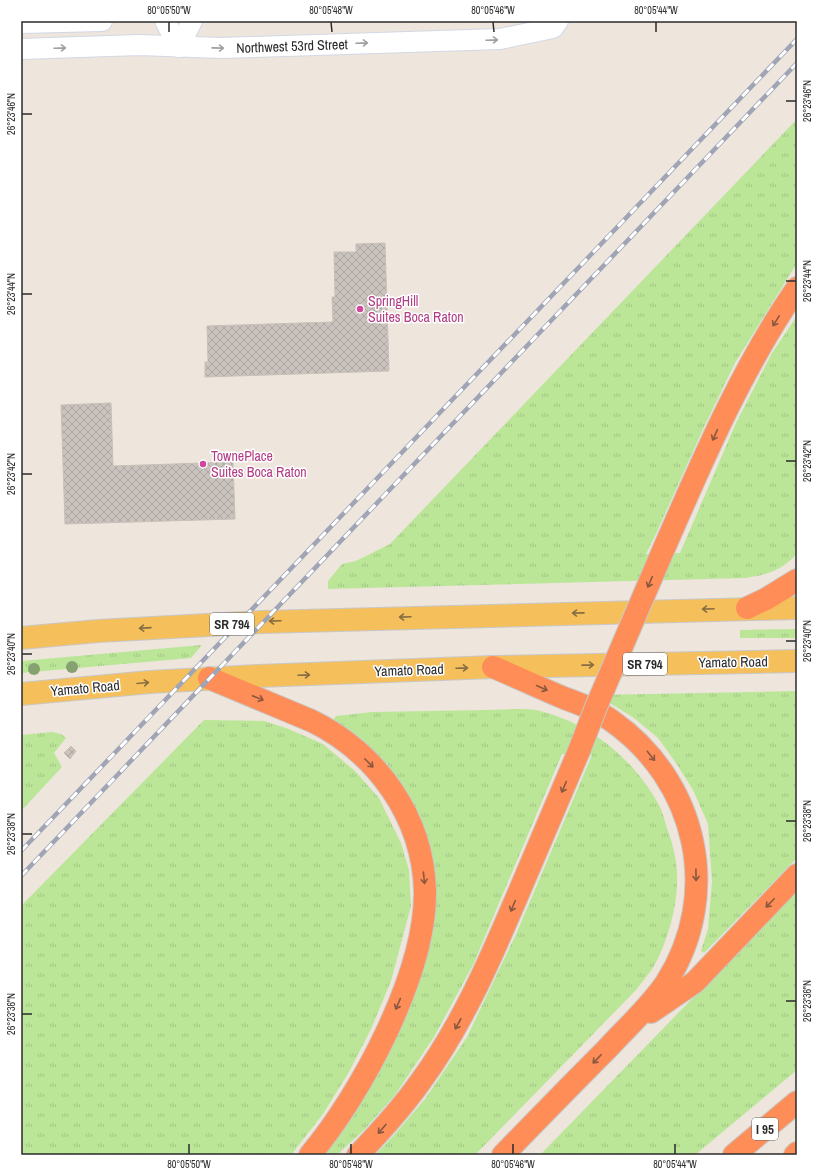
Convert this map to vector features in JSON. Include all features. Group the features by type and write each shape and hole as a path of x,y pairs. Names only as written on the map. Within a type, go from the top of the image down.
{"highway":[{"path":"358,1155 421,1082 468,1006 483,975 579,751 596,707 665,546 731,400 774,324 797,288"},
{"path":"747,608 766,599 797,580"},
{"path":"493,667 581,704 610,719 647,751 674,790 688,820 695,855 696,885 693,912 687,939 681,955 665,984 654,999 624,1031 503,1155"},
{"path":"209,678 312,721 325,728 356,750 392,788 408,818 422,860 425,890 423,919 415,957 404,991 383,1038 360,1083 333,1124 310,1155"},
{"path":"624,1031 695,982 797,875"},
{"name":"I 95","path":"734,1155 797,1102"}],"main road":[{"name":"SR 794","path":"21,638 106,631 263,622 747,608 797,608"},
{"name":"Yamato Road","path":"21,694 209,678 493,667 797,661"}],"street":[{"path":"21,24 102,21"},
{"path":"165,21 179,46"},
{"path":"179,46 192,21"},
{"name":"Northwest 53rd Street","path":"21,49 139,45 221,48 500,39 553,28 558,21"}],"green space":[{"path":"797,119 797,263 735,363 646,554 680,553 736,423 772,353 797,316 797,554 786,564 774,571 745,578 328,589 328,581 342,564 356,561 390,544"},
{"path":"797,629 797,638 740,638 740,630"},
{"path":"202,645 191,658 21,673 21,661"},
{"path":"797,691 797,858 704,953 701,951 708,929 712,881 708,824 693,790 658,738 634,718 597,695"},
{"path":"518,709 536,710 574,723 608,744 623,757 636,772 659,805 672,842 677,876 674,910 664,945 654,966 636,990 475,1155 375,1155 425,1099 467,1037 517,932 592,755 562,754 473,965 434,1037 395,1095 364,1130 337,1155 318,1155 426,950 413,807 388,765 333,720 336,716 372,712"},
{"path":"204,720 264,721 286,728 323,744 355,771 379,798 401,843 409,870 411,906 391,981 371,1029 349,1072 323,1114 291,1155 21,1155 21,906"},
{"path":"52,732 61,734 66,738 54,753 62,767 21,811 21,735"},
{"path":"797,891 797,1070 695,1155 540,1155"}],"building":[{"name":"SpringHill Suites Boca Raton","path":"385,243 389,371 205,377 205,362 208,362 207,326 333,322 332,297 335,297 334,252 356,252 356,244"},
{"name":"TownePlace Suites Boca Raton","path":"111,403 113,466 233,462 235,519 65,524 61,405"},
{"path":"71,746 76,751 70,759 64,753"}],"railway":[{"path":"21,851 797,39"},
{"path":"21,876 797,63"}],"place":[{"name":"SpringHill Suites Boca Raton","path":"360,309"},
{"name":"TownePlace Suites Boca Raton","path":"203,464"}]}
